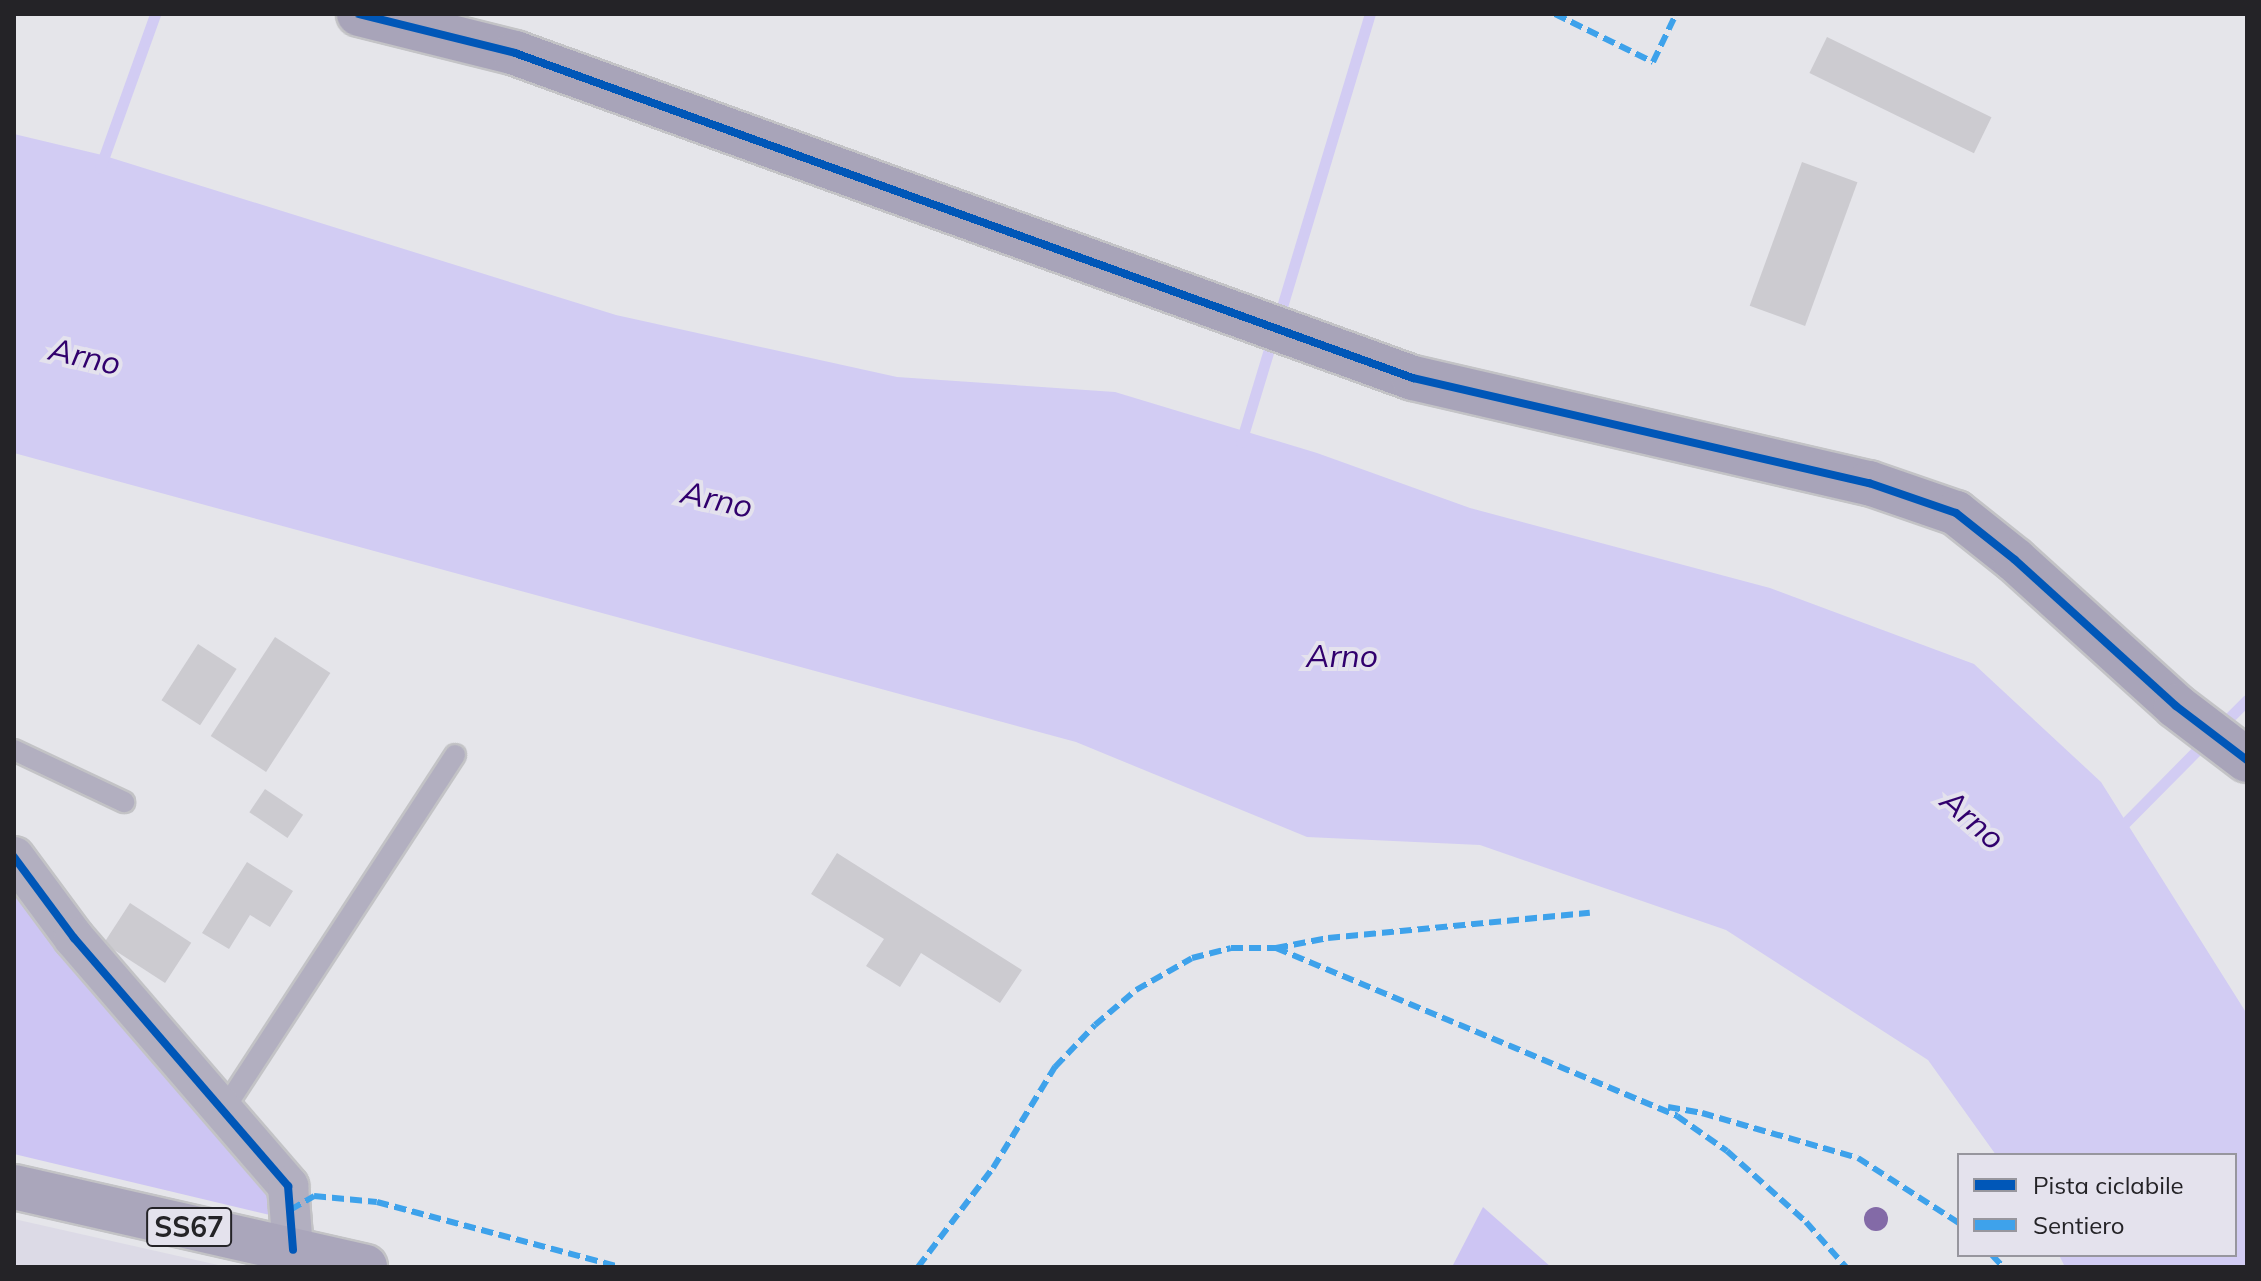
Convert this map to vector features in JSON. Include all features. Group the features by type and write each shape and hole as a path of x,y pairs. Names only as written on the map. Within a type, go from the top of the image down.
{"main road":[{"path":"359,14 515,53 1413,378 1869,483 1956,513 2015,560 2176,706 2240,743"},
{"name":"SS67","path":"14,1187 365,1267"}],"street":[{"path":"14,857 74,938 288,1186 293,1250"}],"lane":[{"path":"14,750 124,802"},
{"path":"223,1111 455,755"}],"shaded area":[{"path":"14,885 270,1187 270,1215 14,1154"},
{"path":"1483,1207 1551,1267 1452,1267"},
{"path":"14,1219 227,1267 14,1267"}],"water":[{"name":"Arno","path":"14,134 102,155 616,315 897,377 1115,392 1317,453 1470,508 1770,588 1974,664 2101,782 2247,1014 2247,1267 2065,1267 2060,1257 2237,1257 2237,1153 1995,1153 1928,1060 1726,930 1480,845 1307,837 1076,742 14,453"}],"building":[{"path":"1827,37 1991,117 1974,153 1809,73"},
{"path":"1802,162 1857,182 1805,326 1750,306"},
{"path":"275,637 330,673 266,772 211,736"},
{"path":"198,644 237,669 200,725 162,700"},
{"path":"265,789 303,815 287,838 249,812"},
{"path":"837,853 1022,970 1000,1003 921,953 900,987 866,966 884,939 811,894"},
{"path":"247,862 293,891 270,927 250,915 229,949 202,933"},
{"path":"130,903 191,943 165,983 104,943"}],"waterway":[{"path":"100,168 155,14"},
{"path":"1278,320 1370,14"},
{"path":"1241,442 1273,336"},
{"path":"2219,728 2247,700"},
{"path":"2118,830 2207,740"}],"marked path":[{"path":"1555,14 1653,62 1676,14"},
{"path":"1276,948 1328,938 1590,913"},
{"path":"918,1267 993,1168 1055,1067 1095,1025 1136,990 1192,958 1231,948 1276,948 1677,1116 1727,1151 1806,1222 1846,1267"},
{"path":"1668,1107 1702,1113 1858,1158 1957,1222"},
{"path":"290,1210 314,1196 377,1202 619,1267"},
{"path":"1994,1257 2003,1267"}],"cycle path":[{"path":"359,14 515,53 1413,378 1869,483 1956,513 2015,560 2176,706 2247,760"},
{"path":"14,857 74,938 288,1186 293,1250"}]}
